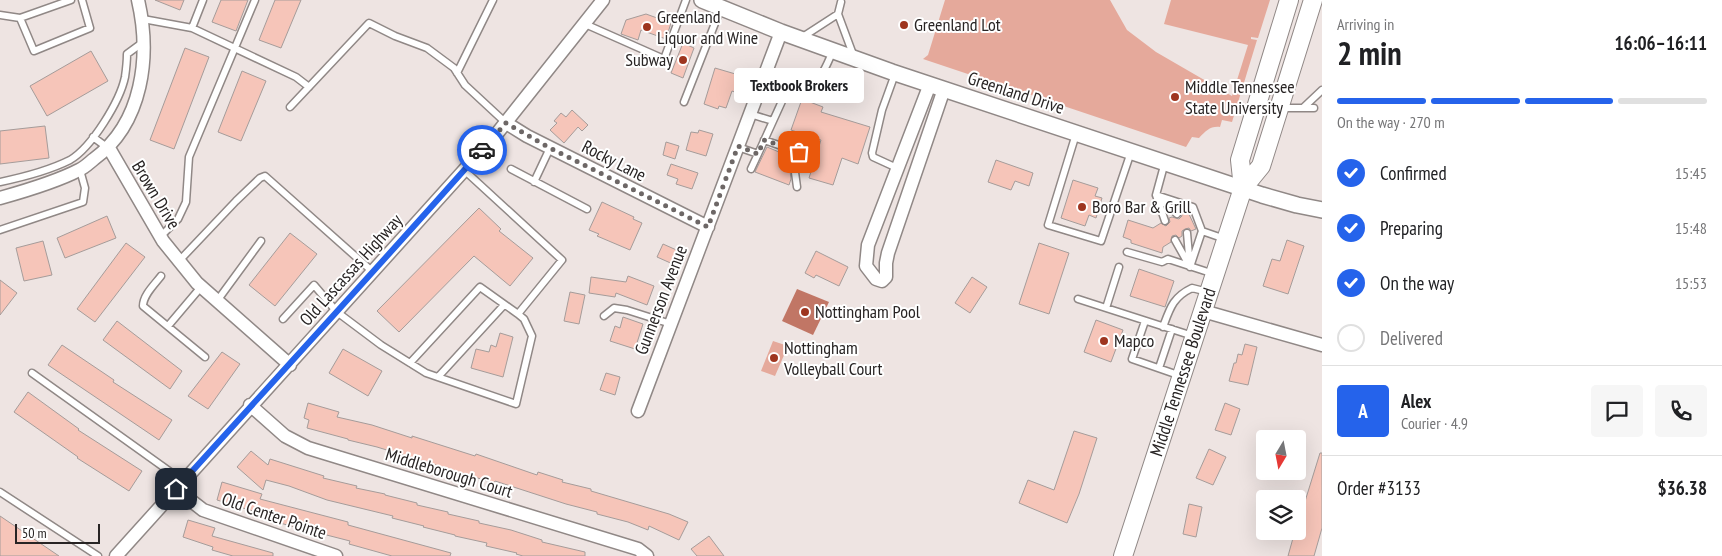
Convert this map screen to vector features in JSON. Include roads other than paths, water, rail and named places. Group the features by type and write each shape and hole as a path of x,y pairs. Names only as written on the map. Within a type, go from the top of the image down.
{"main road":[{"name":"Middle Tennessee Boulevard","path":"1243,188 1240,160 1289,0"},
{"name":"Middle Tennessee Boulevard","path":"1124,556 1243,188 1261,166 1313,0"}],"street":[{"path":"0,198 80,170 108,148 135,105 143,66 143,19 138,0"},
{"name":"Old Lascassas Highway","path":"116,556 506,123 603,0"},
{"name":"Greenland Drive","path":"702,0 781,32 895,73 1297,206 1322,210"},
{"name":"Gunnerson Avenue","path":"638,411 781,32"},
{"path":"937,87 888,253 886,277 882,281 876,279 866,266 868,245 897,168 937,87"},
{"name":"Rocky Lane","path":"506,123 550,148 708,227"},
{"name":"Brown Drive","path":"108,148 160,236 179,261 201,287 290,365"},
{"path":"1203,311 1322,345"},
{"name":"Middleborough Court","path":"250,405 285,436 308,448 638,548 647,556"},
{"name":"Old Center Pointe","path":"180,485 203,510 336,556"}],"lane":[{"path":"0,15 20,18 71,0"},
{"path":"20,18 34,51 90,28 82,0"},
{"path":"192,28 203,0"},
{"path":"160,236 178,219 186,202 189,156 255,0"},
{"path":"457,73 493,0"},
{"path":"585,24 664,58 686,0"},
{"path":"841,2 838,14 854,59"},
{"path":"684,102 721,8"},
{"path":"800,39 838,14"},
{"path":"143,19 192,28 296,77 309,87"},
{"path":"290,107 369,23 395,36 427,48 454,68 465,84 506,123"},
{"path":"0,182 28,176 71,159 93,137 109,115 125,78 128,54 143,42"},
{"path":"751,169 783,96 791,85 813,82 820,76 833,51"},
{"path":"895,73 882,110 872,153 873,157 897,168"},
{"path":"1304,107 1322,90"},
{"path":"1280,108 1314,108"},
{"path":"750,114 773,121"},
{"path":"1076,132 1048,225 1102,241 1131,150"},
{"path":"93,137 108,148"},
{"path":"764,140 799,152 794,165 797,187"},
{"path":"738,146 758,154"},
{"path":"534,182 550,148"},
{"path":"1165,162 1156,195 1165,221"},
{"path":"511,169 587,209"},
{"path":"0,230 83,202 85,188 80,170"},
{"path":"464,170 562,260 518,314"},
{"path":"179,261 236,201 260,178 265,176 373,272"},
{"path":"1156,195 1177,214"},
{"path":"1156,195 1193,207 1202,231 1190,267"},
{"path":"1202,231 1226,240"},
{"path":"1187,233 1190,267"},
{"path":"1174,240 1190,267"},
{"path":"217,301 261,241"},
{"path":"1127,252 1162,262 1168,259 1215,275"},
{"path":"1106,308 1118,267"},
{"path":"162,276 147,293 143,306 205,357"},
{"path":"283,319 314,285 337,312 381,345 426,373 516,404 532,336 524,320 518,314 480,287 410,363"},
{"path":"168,326 201,287"},
{"path":"1163,327 1169,310 1180,294 1192,288 1209,292"},
{"path":"1078,299 1194,337"},
{"path":"438,377 504,305"},
{"path":"604,316 614,308 627,310 671,324"},
{"path":"1145,321 1132,359 1182,376"},
{"path":"1159,368 1172,329"},
{"path":"32,373 180,485"},
{"path":"0,492 98,556"}],"place":[{"name":"Greenland Lot","path":"904,25"},
{"name":"Greenland Liquor and Wine","path":"647,27"},
{"name":"Subway","path":"683,60"},
{"name":"Middle Tennessee State University","path":"1175,97"},
{"name":"Textbook Brokers","path":"799,152"},
{"name":"Boro Bar & Grill","path":"1082,207"},
{"name":"Nottingham Pool","path":"805,312"},
{"name":"Mapco","path":"1104,341"},
{"name":"Nottingham Volleyball Court","path":"774,358"}]}
